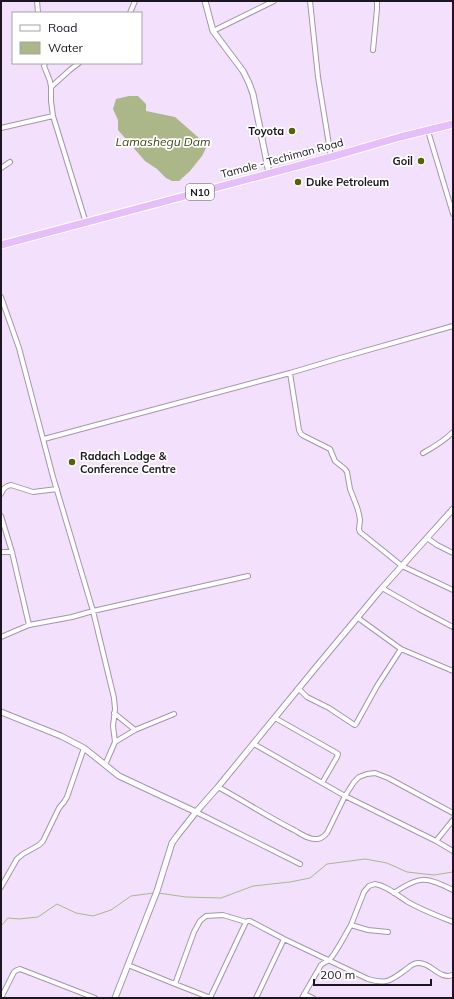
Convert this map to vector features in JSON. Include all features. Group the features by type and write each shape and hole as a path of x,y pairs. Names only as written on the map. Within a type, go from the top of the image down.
{"highway":[{"name":"Tamale - Techiman Road","path":"1,245 453,124"}],"street":[{"path":"37,1 38,12"},
{"path":"130,12 135,1"},
{"path":"205,1 213,31 243,71 249,83 253,94 269,173"},
{"path":"213,31 274,1"},
{"path":"310,1 318,77 331,157"},
{"path":"373,50 377,1"},
{"path":"44,64 51,87 53,116 86,223"},
{"path":"51,87 78,64"},
{"path":"1,128 53,116"},
{"path":"428,131 453,214"},
{"path":"1,168 10,162"},
{"path":"1,297 19,348 56,489 93,611 114,698 113,726 115,742 105,765"},
{"path":"44,439 290,373 453,326"},
{"path":"290,373 299,430 301,434 330,448 334,461 347,472 350,489 359,514 360,532 402,566 453,590"},
{"path":"423,453 447,439 453,432"},
{"path":"1,494 4,489 11,485 33,492 56,489"},
{"path":"115,998 157,891 172,844 184,826 254,744 382,588 427,538 451,516 453,509"},
{"path":"1,516 12,552 29,625"},
{"path":"427,538 453,553"},
{"path":"1,552 12,552"},
{"path":"1,638 29,625 72,617 248,576"},
{"path":"382,588 453,627"},
{"path":"358,618 401,649 453,671"},
{"path":"299,689 307,696 355,725 377,686 401,649"},
{"path":"1,712 61,736 84,748 124,779 196,812 300,864"},
{"path":"114,713 136,730"},
{"path":"115,742 136,730 174,714"},
{"path":"275,718 338,754 322,783"},
{"path":"254,744 345,796 453,851"},
{"path":"1,886 17,858 39,845 45,838 59,808 67,797 84,748"},
{"path":"218,787 277,821 316,840 320,839 327,833 345,796 354,782 359,777 367,774 375,773 388,778 453,813"},
{"path":"436,841 453,820"},
{"path":"394,893 407,885 420,880 430,880 453,890"},
{"path":"313,998 303,996 321,965 329,961 335,952 351,925 364,892 369,886 378,884 407,902 453,922"},
{"path":"175,984 194,932 200,921 206,916 223,915 246,922 250,921 368,979 381,982 389,981 417,962 426,965 443,975 450,976 453,974"},
{"path":"128,965 211,998 246,922"},
{"path":"351,925 370,930 388,932"},
{"path":"256,998 284,939"},
{"path":"1,998 14,972 20,969 95,998"}],"water":[{"name":"Lamashegu Dam","path":"129,96 138,96 146,104 146,111 175,117 199,138 206,148 202,156 190,171 179,181 172,181 166,178 157,169 145,161 118,130 118,120 113,109 116,99"}],"waterway":[{"path":"158,893 186,897 221,898 253,886 310,878 327,864 365,859 387,863 407,872 434,875 453,872"},
{"path":"1,926 8,918 19,919 38,917 57,904 76,913 93,916 111,910 131,896 154,893"}],"place":[{"name":"Toyota","path":"292,131"},
{"name":"Goil","path":"421,161"},
{"name":"Duke Petroleum","path":"298,182"},
{"name":"Radach Lodge & Conference Centre","path":"72,462"}]}
